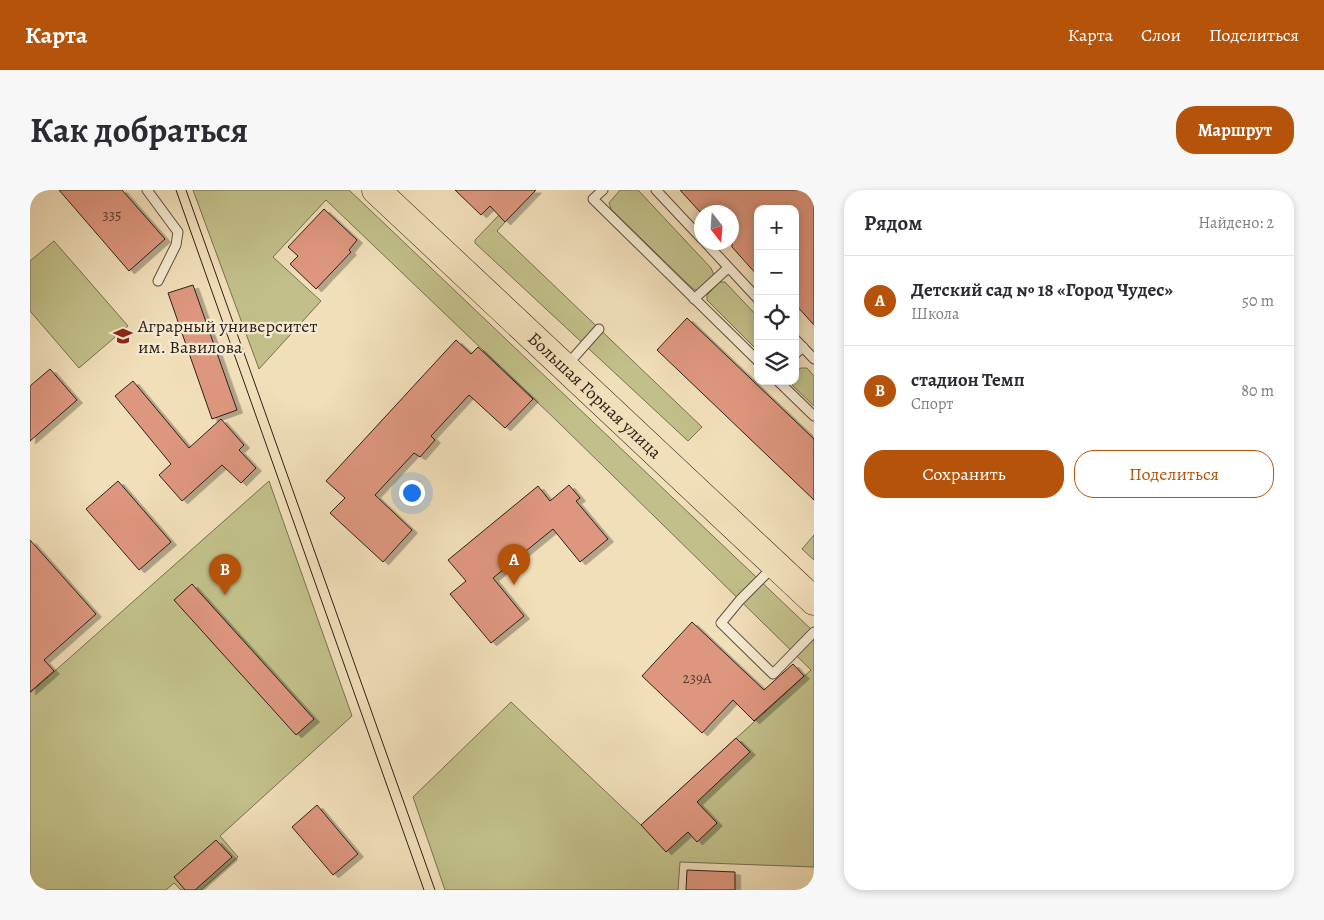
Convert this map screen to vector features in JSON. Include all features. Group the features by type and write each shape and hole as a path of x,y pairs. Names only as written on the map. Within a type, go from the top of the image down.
{"main road":[{"name":"Большая Горная улица","path":"376,190 814,601"}],"lane":[{"path":"146,190 178,232 176,245 158,282"},
{"path":"604,190 593,199 754,357"},
{"path":"656,190 694,230"},
{"path":"712,250 754,295"},
{"path":"694,299 728,268"},
{"path":"565,367 600,329"},
{"path":"796,340 814,359"},
{"path":"799,350 803,347"},
{"path":"782,385 814,416"},
{"path":"776,565 743,596 721,623 773,674 814,632"}],"shaded area":[{"path":"193,190 349,190 814,632 814,867 680,862 678,890 445,890 413,797 511,702 641,825 811,670 556,420 326,200 273,257 321,301 259,369"},
{"path":"620,190 638,190 711,268 714,275 701,289 695,290 692,288 611,209 609,203"},
{"path":"499,215 505,222 497,231 702,427 688,441 475,243 475,240"},
{"path":"54,241 128,326 79,368 30,311 30,261"},
{"path":"720,282 725,282 754,313 754,347 707,300 707,295"},
{"path":"807,368 814,376 814,406 793,386 799,385 799,369"},
{"path":"269,481 352,716 220,836 238,857 201,890 181,890 174,883 166,890 30,890 30,693"},
{"path":"814,535 814,560 802,549"}],"building":[{"path":"59,190 122,190 165,239 129,271"},
{"path":"455,190 536,190 505,222 490,206 481,215"},
{"path":"680,190 814,190 814,325 799,308 799,205 754,205 754,272 735,250 739,250 739,205 694,205"},
{"path":"324,209 357,240 349,250 351,252 316,289 290,264 298,256 288,247"},
{"path":"193,285 237,410 212,419 168,293"},
{"path":"687,318 754,382 754,385 757,385 814,439 814,500 657,350"},
{"path":"456,340 471,354 478,347 533,399 505,428 469,395 431,436 435,440 420,457 414,453 375,495 412,530 383,562 330,513 345,498 326,481"},
{"path":"50,369 77,400 30,441 30,386"},
{"path":"133,381 189,448 221,419 244,445 239,450 256,468 241,483 222,465 182,501 159,475 171,464 115,396"},
{"path":"118,481 171,542 139,570 86,509"},
{"path":"569,485 580,498 576,501 608,539 580,562 553,529 493,578 524,616 491,643 450,594 466,581 448,560 538,486 550,501"},
{"path":"30,540 96,614 44,660 54,671 30,692"},
{"path":"192,584 314,719 296,735 174,600"},
{"path":"692,622 764,690 793,664 804,676 754,721 733,700 702,733 642,676"},
{"path":"736,738 750,752 697,802 717,823 697,842 688,832 666,852 641,825"},
{"path":"317,805 358,854 333,875 292,827"},
{"path":"216,840 232,857 195,890 185,890 174,877"},
{"path":"687,870 735,872 735,890 686,890"}],"tram line":[{"path":"176,190 424,890"},
{"path":"186,190 435,890"}],"place":[{"name":"Аграрный университет им. Вавилова","path":"123,336"},
{"name":"Детский сад № 18 «Город Чудес»","path":"514,585"},
{"name":"стадион Темп","path":"225,595"}]}
